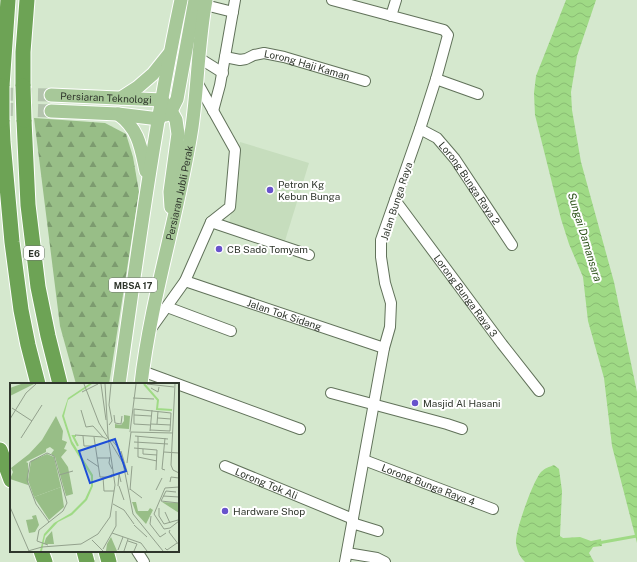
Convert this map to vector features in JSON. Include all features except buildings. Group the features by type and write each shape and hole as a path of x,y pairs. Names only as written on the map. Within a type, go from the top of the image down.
{"highway":[{"name":"E6","path":"8,0 2,86 3,142 12,242 19,295 28,345 38,383"},
{"name":"E6","path":"27,0 23,52 23,86 28,205 38,287 60,383"},
{"path":"0,450 10,477"},
{"path":"41,552 45,562"},
{"path":"84,552 86,562"},
{"path":"106,552 109,562"}],"main road":[{"name":"MBSA 17","path":"119,383 148,179 170,52 181,0"},
{"path":"159,119 171,110 177,99 202,2"},
{"name":"Persiaran Jubli Perak","path":"142,377 149,332 192,127 199,58 202,2"},
{"path":"121,98 138,87 153,74 170,52"},
{"name":"Persiaran Teknologi","path":"51,95 162,100"},
{"path":"162,100 171,110 176,120 178,134 170,192 172,225"},
{"name":"Persiaran Teknologi","path":"51,111 118,114 159,119"},
{"path":"118,114 127,120 134,130 141,146 148,179"},
{"path":"86,562 88,552"},
{"path":"109,562 112,552"}],"street":[{"path":"213,111 222,73 235,0"},
{"name":"Jalan Bunga Raya","path":"332,0 444,30 448,35 420,129 382,240 381,257 385,283 391,303 390,327 384,348 346,558"},
{"path":"391,16 396,0"},
{"path":"202,2 233,12"},
{"name":"Lorong Haji Kaman","path":"225,57 240,60 254,55 264,54 284,57 365,81"},
{"path":"199,58 222,73"},
{"path":"436,79 478,94"},
{"path":"149,332 185,281 211,222 230,207 235,150 197,82"},
{"name":"Lorong Bunga Raya 2","path":"420,129 437,138 455,159 512,245"},
{"name":"Lorong Bunga Raya 3","path":"395,200 502,344 539,391"},
{"path":"211,222 309,255"},
{"name":"Jalan Tok Sidang","path":"185,281 384,348"},
{"path":"166,307 231,331"},
{"path":"142,377 160,383"},
{"path":"179,389 300,429"},
{"path":"331,393 462,429"},
{"name":"Lorong Bunga Raya 4","path":"364,460 493,509"},
{"name":"Lorong Tok Ali","path":"224,466 378,531"},
{"path":"138,552 144,562"},
{"path":"346,558 377,558 385,562"}],"shaded area":[{"path":"240,142 309,163 284,244 229,226"}],"green space":[{"path":"34,118 105,123 126,134 133,157 139,192 109,383 76,383 60,326"}],"water":[{"name":"Sungai Damansara","path":"566,0 596,0 577,56 571,92 572,110 581,162 614,282 637,392 637,543 612,446 604,378 588,321 583,277 569,244 561,219 535,115 534,93 536,76"},
{"path":"554,465 559,469 562,491 560,536 563,538 580,537 591,541 601,539 602,546 593,547 589,553 594,562 525,562 519,553 516,537 529,495 541,472"}],"waterway":[{"path":"598,543 637,536"}],"tunnel":[{"path":"0,94 51,95"},
{"path":"0,109 51,111"}],"place":[{"name":"Petron Kg Kebun Bunga","path":"270,190"},
{"name":"CB Sado Tomyam","path":"219,249"},
{"name":"Masjid Al Hasani","path":"415,403"},
{"name":"Hardware Shop","path":"225,511"}]}
